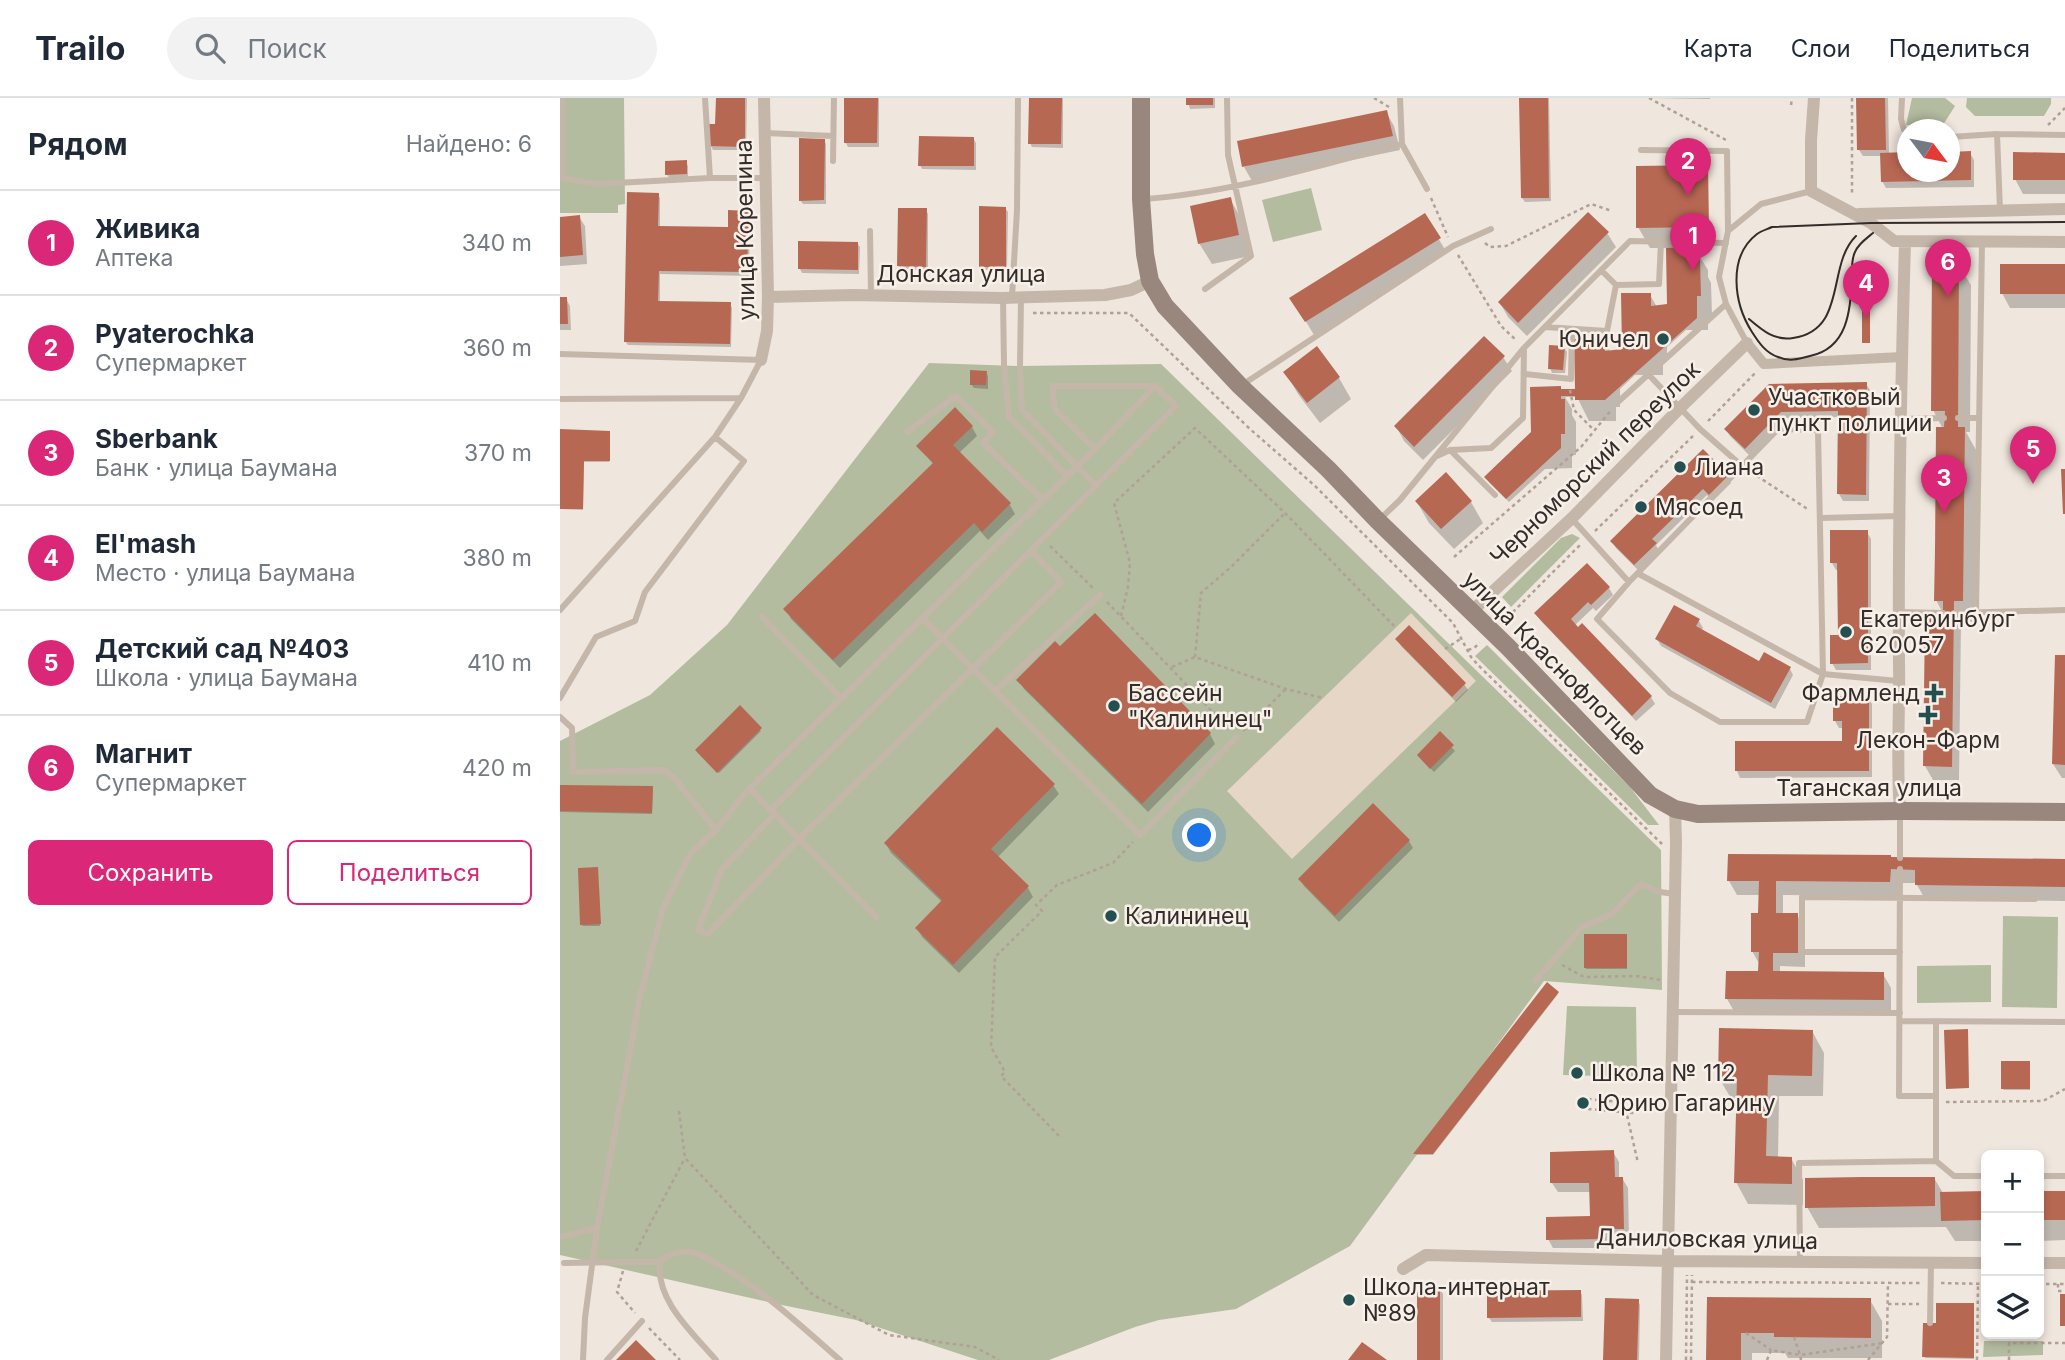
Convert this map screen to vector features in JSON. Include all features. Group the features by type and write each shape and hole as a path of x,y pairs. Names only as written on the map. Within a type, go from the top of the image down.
{"main road":[{"name":"улица Краснофлотцев","path":"1141,98 1141,199 1145,254 1150,281 1165,306 1240,386 1472,611 1650,795 1675,809"},
{"name":"Таганская улица","path":"1675,809 1698,814 2065,812"}],"street":[{"name":"улица Корепина","path":"761,360 767,331 768,297 764,98"},
{"path":"1814,98 1811,191 1871,223 1894,242 2065,242"},
{"path":"1856,214 2065,209"},
{"path":"1900,811 1899,612 1905,242"},
{"name":"Донская улица","path":"768,297 1105,295 1131,290 1150,281"},
{"path":"1747,344 1764,364 1902,357"},
{"name":"Черноморский переулок","path":"1472,611 1572,518 1747,344"},
{"path":"1666,1360 1675,809"},
{"name":"Даниловская улица","path":"1404,1269 1426,1255 1668,1261 1981,1263"},
{"path":"2044,1263 2065,1263"}],"lane":[{"path":"562,98 562,177 597,184 766,178"},
{"path":"705,98 710,178"},
{"path":"833,161 834,98"},
{"path":"1018,98 1017,210 1012,297 1004,365 1009,417 1067,475"},
{"path":"1205,289 1251,256 1228,155 1227,98"},
{"path":"1400,98 1402,144 1427,189"},
{"path":"1901,119 1902,98"},
{"path":"765,133 833,136"},
{"path":"1997,134 2000,210"},
{"path":"1960,136 2065,135"},
{"path":"1141,199 1171,197 1235,186 1402,144"},
{"path":"1641,150 1727,151 1728,231 1719,277 1726,304 1747,344"},
{"path":"1728,231 1760,204 1811,191"},
{"path":"1240,386 1453,246 1491,229"},
{"path":"870,231 871,295"},
{"path":"1378,522 1524,348 1630,241 1726,243"},
{"path":"1601,270 1616,285 1659,284 1661,242"},
{"path":"1976,612 1982,243"},
{"path":"1545,327 1607,331 1616,285"},
{"path":"1012,297 1021,313 1021,410 1096,486"},
{"path":"1619,401 1726,304"},
{"path":"1525,374 1571,379 1572,330"},
{"path":"1434,457 1450,450 1490,448 1523,418 1524,348"},
{"path":"560,354 761,360 741,398 715,437 560,610"},
{"path":"1650,375 1700,429 1742,466"},
{"path":"1031,551 1061,582 799,839 708,934 698,930 722,869 773,812 1031,551 1176,406 1155,386 1052,386 1055,408 1095,449"},
{"path":"583,1360 585,1318 597,1228 640,997 663,908 691,853 716,830 750,789 1095,449 1155,386"},
{"path":"907,432 956,396 993,432 983,443 1042,499"},
{"path":"560,399 741,398"},
{"path":"1901,419 1944,418"},
{"path":"1958,418 1979,418"},
{"path":"1778,429 1818,430 1821,518 1823,674 1807,722 1720,722 1670,692 1597,619 1629,582 1778,429"},
{"path":"560,698 596,637 635,621 645,592 744,461 715,437"},
{"path":"1450,450 1495,495"},
{"path":"1821,518 1901,516"},
{"path":"1572,518 1629,582"},
{"path":"1639,574 1823,674 1900,681"},
{"path":"996,691 1100,595"},
{"path":"1954,613 2065,610"},
{"path":"1899,612 1943,613"},
{"path":"762,617 841,698"},
{"path":"922,618 1140,835 1237,737"},
{"path":"560,717 572,728 573,772 664,769 716,830"},
{"path":"750,789 876,917"},
{"path":"1900,811 1900,858"},
{"path":"1900,869 1899,1096 1936,1099"},
{"path":"1535,981 1582,927 1612,914 1641,884 1660,892 1675,894"},
{"path":"1900,952 1802,952 1802,897 2035,899"},
{"path":"1673,1013 1900,1017 1936,1021 2065,1021"},
{"path":"1936,1021 1936,1161"},
{"path":"1800,1262 1799,1163 1936,1161 1954,1176 1981,1176"},
{"path":"2044,1176 2065,1175"},
{"path":"560,1237 597,1228"},
{"path":"716,1360 672,1306 659,1281 660,1262 664,1257 690,1252 708,1258 777,1304 839,1360"},
{"path":"562,1264 660,1262"},
{"path":"1930,1323 1931,1263"},
{"path":"607,1360 642,1321"}],"path":[{"path":"1374,98 1401,113"},
{"path":"1649,98 1726,140"},
{"path":"1791,98 1791,105"},
{"path":"1852,98 1852,196"},
{"path":"2038,134 2065,108"},
{"path":"1427,189 1453,246 1502,326 1524,348"},
{"path":"1478,235 1490,247 1506,246 1591,204 1612,211"},
{"path":"1021,313 1129,313 1250,429 1314,485 1453,623 1478,665 1654,835 1666,850"},
{"path":"1492,632 1764,364"},
{"path":"1570,389 1574,410 1594,430"},
{"path":"1454,557 1581,447 1608,412"},
{"path":"1121,616 1130,563 1114,503 1195,428 1285,513 1396,628"},
{"path":"1742,466 1821,518"},
{"path":"1195,657 1201,593 1285,513"},
{"path":"1043,540 1088,583"},
{"path":"1108,603 1237,737 1286,689"},
{"path":"1446,649 1462,638"},
{"path":"1172,667 1195,657 1286,689 1323,698"},
{"path":"1059,1136 1001,1076 1005,1072 991,1047 995,957 1042,911 1036,905 1057,885 1113,863 1140,835"},
{"path":"1553,960 1584,977 1636,976 1663,981"},
{"path":"1936,1099 2043,1101 2065,1089"},
{"path":"1588,1099 1632,1103"},
{"path":"1624,1102 1638,1163"},
{"path":"1588,1109 1634,1113"},
{"path":"679,1111 685,1158 813,1295 889,1335 975,1347 999,1360"},
{"path":"1689,1360 1692,1282 1690,1261"},
{"path":"1689,1360 1690,1261"},
{"path":"1692,1282 1978,1284 1977,1360"},
{"path":"1868,1360 1887,1337 1888,1283"},
{"path":"2044,1284 2065,1284"},
{"path":"2058,1284 2058,1291 2065,1291"},
{"path":"1888,1304 1930,1304"},
{"path":"1746,1333 1771,1350 1800,1358 1884,1343"},
{"path":"1794,1337 1800,1358"},
{"path":"2009,1360 2009,1343 2065,1343"},
{"path":"1767,1360 1771,1350"}],"green space":[{"path":"560,98 624,98 625,204 618,205 618,213 560,213"},
{"path":"1912,98 1945,98 1955,106 1947,119 1907,119"},
{"path":"1967,98 2051,98 2051,104 2044,116 1975,116 1966,107"},
{"path":"1311,188 1322,230 1273,242 1262,200"},
{"name":"Калининец","path":"929,363 1020,366 1161,364 1661,850 1662,990 1544,981 1350,1246 1236,1309 1159,1320 1049,1360 978,1360 856,1320 560,1255 560,741 650,695 727,625"},
{"path":"1572,534 1580,538 1511,607 1502,597 1561,538"},
{"path":"1487,645 1630,787 1659,825 1648,825 1475,656"},
{"path":"2003,916 2058,917 2057,1008 2002,1007"},
{"path":"1991,965 1991,1002 1917,1003 1917,966"},
{"path":"1567,1006 1636,1007 1637,1077 1563,1075"},
{"path":"1984,1341 2043,1341 2043,1355 1983,1357"}],"shaded area":[{"path":"1411,613 1476,681 1292,859 1227,791"}],"building":[{"path":"716,98 745,98 745,147 709,146 709,124 715,124"},
{"path":"844,98 878,98 877,143 844,143"},
{"path":"1029,98 1062,98 1061,144 1028,144"},
{"path":"1186,98 1213,98 1213,105 1186,105"},
{"path":"1519,98 1548,98 1549,198 1521,198"},
{"path":"1856,98 1885,98 1886,150 1857,150"},
{"path":"1387,110 1393,136 1242,167 1237,141"},
{"path":"919,136 974,137 974,166 918,166"},
{"path":"799,138 825,139 824,200 799,201"},
{"path":"1971,151 1971,180 1960,180 1960,152"},
{"path":"1897,152 1897,182 1881,182 1880,153"},
{"path":"2013,152 2065,153 2065,180 2013,180"},
{"path":"687,160 687,174 665,175 665,161"},
{"path":"1708,165 1709,227 1636,228 1636,166"},
{"path":"627,192 659,193 658,226 728,227 728,210 749,211 747,272 659,271 658,301 731,302 730,344 624,342"},
{"path":"1231,197 1239,235 1198,244 1190,206"},
{"path":"979,206 1006,207 1006,267 979,267"},
{"path":"898,208 927,208 926,267 897,266"},
{"path":"1588,212 1609,232 1518,323 1498,302"},
{"path":"1425,213 1441,238 1305,322 1289,298"},
{"path":"580,215 583,255 560,257 560,217"},
{"path":"798,241 858,242 858,270 798,269"},
{"path":"1696,247 1696,260 1700,260 1701,296 1697,296 1697,318 1605,400 1575,400 1575,396 1561,396 1561,399 1565,399 1565,434 1561,434 1561,448 1506,499 1484,477 1531,432 1530,387 1561,386 1561,389 1575,389 1574,339 1605,338 1605,351 1622,349 1621,293 1651,293 1651,306 1667,304 1666,248"},
{"path":"1932,262 1959,262 1958,427 1965,427 1963,601 1954,601 1952,767 1923,766 1925,618 1943,618 1943,601 1934,601 1936,427 1944,427 1945,411 1931,411"},
{"path":"2000,264 2065,264 2065,294 2000,294"},
{"path":"1862,294 1870,294 1870,343 1862,343"},
{"path":"560,297 567,297 568,324 560,324"},
{"path":"1484,336 1505,356 1414,447 1394,426"},
{"path":"1549,345 1565,346 1563,370 1548,369"},
{"path":"1317,346 1340,377 1307,403 1283,372"},
{"path":"970,370 987,371 986,385 970,385"},
{"path":"1867,382 1866,495 1837,494 1838,411 1781,412 1745,449 1724,429 1769,384"},
{"path":"955,407 973,426 953,445 1011,503 982,532 974,523 833,660 783,609 933,463 916,446"},
{"path":"560,429 610,431 610,461 584,461 583,509 560,509"},
{"path":"1703,449 1729,475 1709,495 1703,489 1652,539 1657,543 1634,565 1610,541"},
{"path":"2061,469 2065,469 2065,514 2063,514"},
{"path":"1446,472 1472,501 1441,529 1415,501"},
{"path":"1830,530 1868,530 1868,663 1830,664 1830,635 1838,635 1837,563 1830,563"},
{"path":"1587,563 1610,587 1591,605 1588,602 1571,619 1578,627 1582,623 1652,696 1632,716 1534,613"},
{"path":"1674,605 1700,619 1696,626 1759,661 1764,652 1791,667 1771,703 1655,639"},
{"name":"Бассейн \"Калининец\"","path":"1095,613 1211,733 1142,804 1016,680 1055,641 1060,646"},
{"path":"1409,625 1466,683 1452,697 1395,639"},
{"path":"2055,655 2065,655 2065,765 2052,764"},
{"path":"1833,696 1869,696 1869,771 1735,771 1735,741 1842,741 1842,721 1833,721"},
{"path":"740,705 762,728 717,773 695,750"},
{"path":"997,727 1055,784 991,849 1029,886 953,965 915,928 942,900 884,843"},
{"path":"1440,731 1454,745 1430,769 1417,755"},
{"path":"560,785 653,786 652,813 560,811"},
{"path":"1373,803 1410,840 1335,916 1298,879"},
{"path":"1728,854 2065,859 2065,887 1915,885 1915,870 1891,869 1890,882 1776,881 1776,913 1798,913 1798,953 1773,953 1773,971 1884,972 1884,1000 1725,999 1726,971 1758,971 1759,952 1751,952 1751,913 1758,913 1759,881 1727,881"},
{"path":"598,867 601,924 580,925 578,868"},
{"path":"1584,934 1627,934 1627,968 1584,968"},
{"path":"1547,982 1559,992 1433,1154 1413,1154"},
{"path":"1719,1028 1813,1030 1812,1076 1768,1075 1766,1156 1792,1157 1792,1184 1734,1183 1737,1079 1718,1079"},
{"path":"1968,1029 1969,1088 1946,1089 1944,1030"},
{"path":"2001,1061 2030,1061 2030,1089 2001,1089"},
{"path":"1614,1150 1615,1177 1623,1177 1624,1229 1604,1229 1604,1239 1546,1240 1546,1217 1590,1216 1589,1183 1550,1183 1550,1152"},
{"path":"1935,1177 1935,1206 1805,1208 1805,1178"},
{"path":"1981,1191 1981,1220 1941,1221 1940,1192"},
{"path":"2044,1191 2065,1191 2065,1220 2044,1220"},
{"path":"1417,1285 1440,1286 1440,1360 1417,1360"},
{"path":"1581,1290 1581,1317 1487,1318 1487,1291"},
{"path":"2060,1294 2065,1294 2065,1326 2060,1326"},
{"path":"1707,1297 1871,1298 1871,1338 1774,1337 1774,1333 1741,1333 1741,1360 1706,1360"},
{"path":"1605,1298 1639,1299 1637,1360 1603,1360"},
{"path":"1936,1303 1974,1303 1974,1358 1922,1357 1923,1323 1936,1323"},
{"path":"636,1340 656,1360 616,1360"},
{"path":"1362,1342 1387,1360 1348,1360"}],"tram line":[{"path":"1873,233 1856,249 1848,315 1845,326 1832,345 1823,352 1794,360 1782,359 1766,350 1746,321 1736,281 1741,255 1747,244 1762,231 1772,227 1871,223 2065,222"},
{"path":"1749,319 1764,331 1780,338 1787,339 1810,333 1822,323 1829,310 1841,263 1856,236"}],"place":[{"name":"Pyaterochka","path":"1688,196"},
{"name":"Живика","path":"1693,271"},
{"name":"Магнит","path":"1948,297"},
{"name":"El'mash","path":"1866,318"},
{"name":"Юничел","path":"1663,339"},
{"name":"Участковый пункт полиции","path":"1754,410"},
{"name":"Лиана","path":"1680,467"},
{"name":"Детский сад №403","path":"2033,484"},
{"name":"Мясоед","path":"1641,507"},
{"name":"Sberbank","path":"1944,513"},
{"name":"Екатеринбург 620057","path":"1846,632"},
{"name":"Фармленд","path":"1934,693"},
{"name":"Бассейн \"Калининец\"","path":"1114,706"},
{"name":"Лекон-Фарм","path":"1928,715"},
{"name":"Калининец","path":"1111,916"},
{"name":"Школа № 112","path":"1577,1073"},
{"name":"Юрию Гагарину","path":"1583,1103"},
{"name":"Школа-интернат №89","path":"1349,1300"}]}
